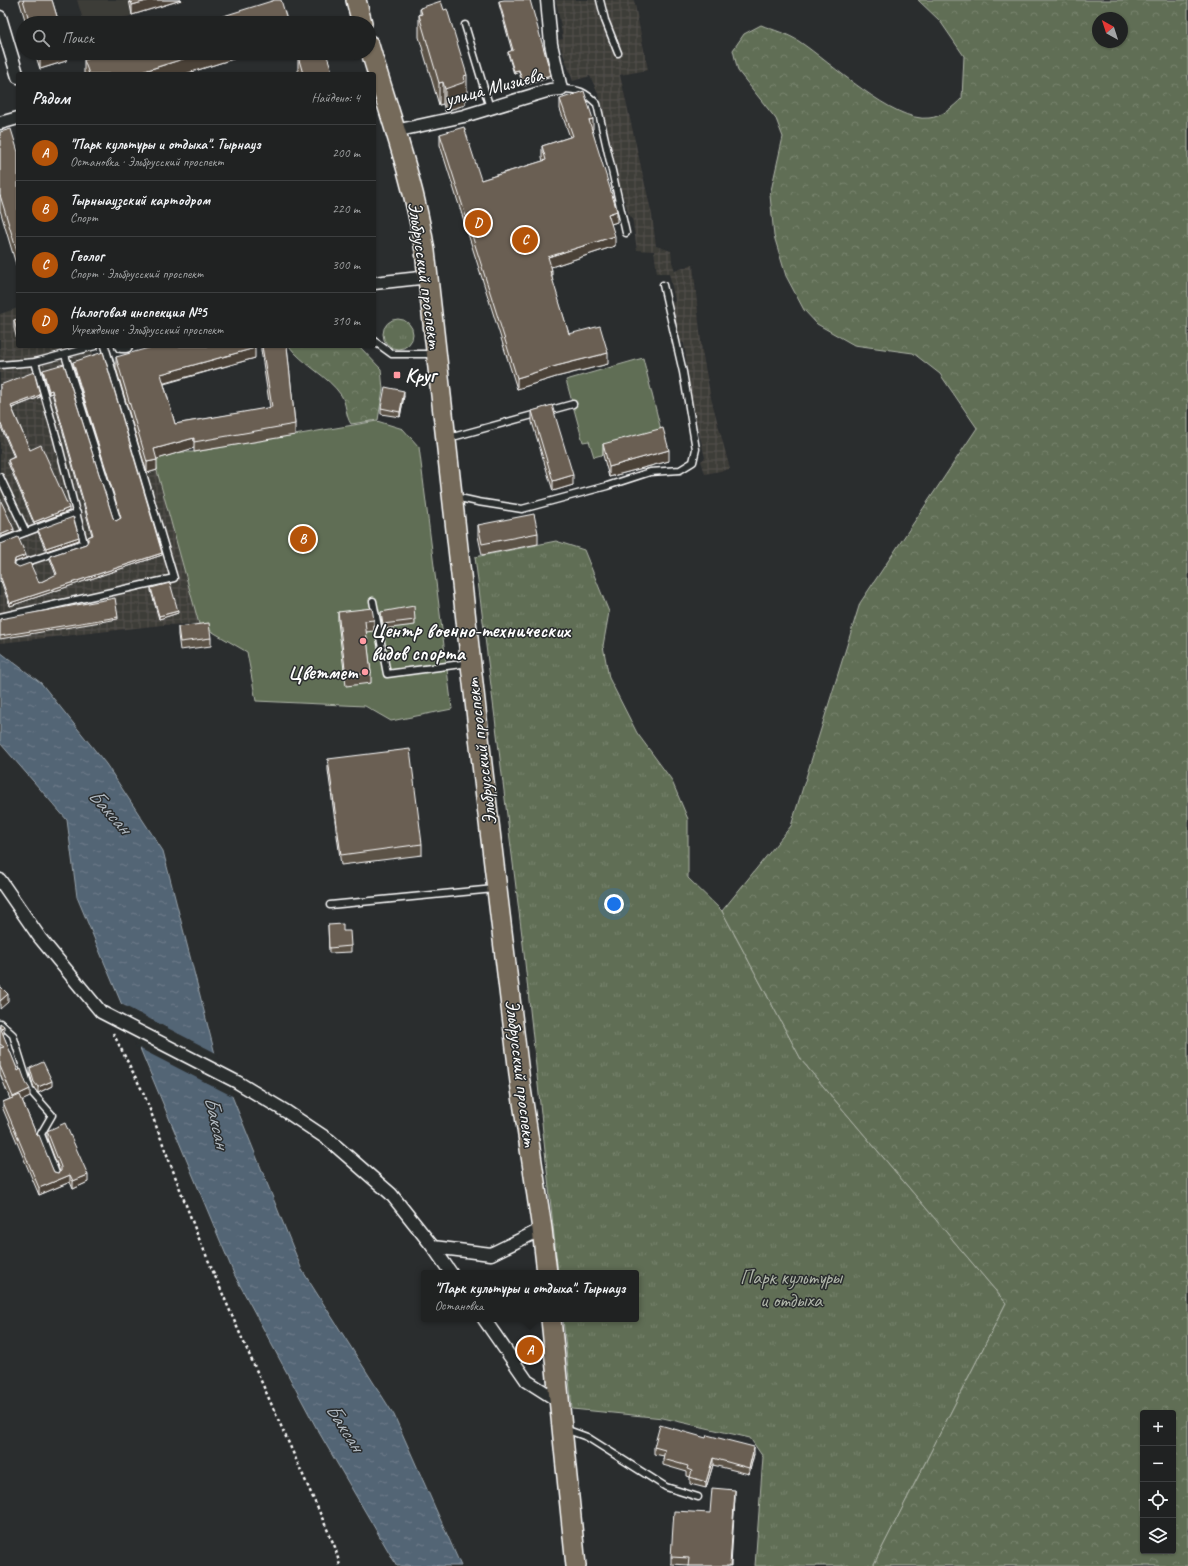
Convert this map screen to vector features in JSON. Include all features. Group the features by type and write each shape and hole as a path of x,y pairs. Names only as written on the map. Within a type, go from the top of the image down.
{"main road":[{"path":"356,0 360,16"},
{"name":"Эльбрусский проспект","path":"374,60 416,203 422,231 437,354 470,663 520,1082 542,1229 546,1270"},
{"path":"551,1322 576,1566"}],"street":[{"name":"улица Мизиева","path":"395,131 464,116 550,90 561,89 551,44 547,0"},
{"path":"0,17 16,72"},
{"path":"0,123 16,119"},
{"path":"376,283 428,277"},
{"path":"0,880 40,938 101,1012 237,1082 330,1140 390,1194 433,1247 449,1270"},
{"path":"433,1247 491,1254 542,1229"},
{"path":"486,1322 527,1381 560,1402"}],"lane":[{"path":"600,0 605,20 618,53"},
{"path":"465,25 490,108"},
{"path":"561,89 586,93 597,104 626,233"},
{"path":"451,496 522,509 607,486 650,472 680,470 694,462 696,449 683,372 662,285"},
{"path":"376,342 392,354 437,354"},
{"path":"0,365 35,362 88,348"},
{"path":"0,616 174,578 106,348"},
{"path":"65,355 117,519"},
{"path":"18,565 84,543 35,362"},
{"path":"446,439 572,404"},
{"path":"0,477 26,532"},
{"path":"0,542 77,513"},
{"path":"373,601 387,674 470,663"},
{"path":"330,905 498,889"},
{"path":"0,1024 13,1035 30,1090 52,1115 41,1134 57,1176"},
{"path":"562,1427 587,1437 666,1487 698,1497"}],"path":[{"path":"101,1012 144,1094 197,1234 232,1318 335,1547 340,1566"}],"shaded area":[{"path":"77,0 186,0 130,16 82,16"},
{"path":"556,0 634,0 648,70 620,75 652,215 656,246 671,251 675,271 693,264 702,351 711,398 730,469 705,474 701,461 705,458 691,400 684,343 676,342 671,304 675,301 669,273 657,273 654,251 637,250 632,217 629,216 614,166 600,98 590,76 573,81 558,40 563,39"},
{"path":"16,309 16,348 92,348 93,354 125,365 144,432 135,434 147,473 157,470 199,624 162,625 0,643 0,314"}],"green space":[{"path":"918,0 1188,0 1188,1566 873,1566 1006,1303 802,1061 722,911 791,826 860,603 977,428 940,374 913,353 854,345 817,324 804,310 786,276 774,236 770,195 783,137 776,119 738,71 733,50 744,34 761,25 796,39 863,89 898,111 915,117 929,118 943,114 962,98 964,56 940,21"},
{"name":"Круг","path":"398,319 409,323 413,334 409,345 398,349 387,345 383,334 387,323"},
{"path":"291,348 361,348 381,369 383,389 378,420 351,424 344,402 336,388"},
{"path":"643,358 663,438 594,457 589,441 583,442 566,380"},
{"path":"377,421 403,429 419,447 452,709 391,721 365,706 256,701 247,652 199,624 154,460 180,452 194,452"},
{"name":"Парк культуры и отдыха","path":"556,541 584,550 609,612 603,646 609,678 637,733 671,779 688,819 688,878 722,911 802,1061 1006,1303 873,1566 755,1566 763,1457 750,1438 663,1418 572,1409 563,1322 639,1322 639,1270 558,1270 523,944 475,557"}],"water":[{"name":"Баксан","path":"0,652 41,683 106,764 163,851 215,1054 302,1270 394,1415 461,1566 397,1566 317,1429 234,1274 77,897 67,820 0,743"}],"pier":[{"path":"119,1003 216,1053 234,1097 137,1047"}],"building":[{"path":"23,0 52,0 57,16 28,16"},
{"path":"131,0 150,0 132,5"},
{"path":"275,0 281,0 286,16 224,16"},
{"path":"530,0 551,75 523,83 519,70 514,71 508,52 513,50 499,1"},
{"path":"441,1 444,10 447,9 467,75 464,76 465,82 445,89 443,82 439,83 419,15 422,14 420,8"},
{"path":"84,60 180,60 141,72 88,72"},
{"path":"299,60 328,60 332,72 302,72"},
{"path":"584,91 593,119 589,120 617,211 608,214 615,236 548,257 552,270 550,271 569,334 600,326 608,353 556,366 517,378 440,134 464,127 481,180 546,160 542,146 573,136 560,99"},
{"path":"11,129 16,145 16,248 0,195 0,132"},
{"path":"149,348 255,348 161,374 175,424 272,407 262,348 287,348 295,424 194,442 194,438 154,449 157,460 147,462 116,357"},
{"path":"103,352 162,553 10,603 1,578 0,579 0,543 1,544 18,537 26,555 15,559 14,564 19,567 30,563 39,583 57,574 50,556 86,544 88,537 93,535 52,390 49,391 43,370 64,364 113,518 116,521 121,518 73,362"},
{"path":"34,372 40,395 11,406 30,450 41,445 69,508 34,522 8,460 15,457 0,422 0,385"},
{"path":"385,387 404,391 400,412 381,408"},
{"path":"552,405 573,475 553,481 532,411"},
{"path":"663,428 669,450 609,467 603,444"},
{"path":"0,499 14,529 0,535"},
{"path":"534,514 538,533 482,544 478,525"},
{"path":"73,517 79,537 46,548 38,530"},
{"path":"170,583 178,611 159,616 151,588"},
{"path":"115,598 118,617 0,636 0,619"},
{"path":"414,606 415,620 383,624 381,612"},
{"path":"372,608 374,620 365,621 371,673 346,676 338,612"},
{"path":"209,623 211,638 180,642 178,627"},
{"path":"410,749 422,844 341,855 328,759"},
{"path":"343,924 343,931 350,931 351,946 329,948 328,925"},
{"path":"0,986 8,994 0,1001"},
{"path":"0,1023 4,1026 1,1029 18,1071 21,1069 30,1089 13,1097 0,1066 0,1048 4,1047 0,1044"},
{"path":"43,1062 52,1081 38,1087 34,1082 30,1068"},
{"path":"20,1095 37,1136 39,1135 54,1172 58,1173 61,1171 61,1167 47,1131 65,1123 88,1175 73,1181 70,1175 39,1188 3,1102"},
{"path":"660,1425 706,1438 707,1435 754,1447 749,1468 713,1458 706,1482 690,1477 692,1471 687,1469 688,1466 663,1459 665,1450 654,1447"},
{"path":"712,1488 735,1490 730,1566 688,1566 689,1558 671,1557 674,1511 710,1513"}],"place":[{"name":"Налоговая инспекция №5","path":"478,223"},
{"name":"Геолог","path":"525,240"},
{"name":"Круг","path":"397,375"},
{"name":"Тырныаузский картодром","path":"303,539"},
{"name":"Центр военно-технических видов спорта","path":"363,641"},
{"name":"Цветмет","path":"365,672"},
{"name":"\"Парк культуры и отдыха\". Тырнауз","path":"530,1350"}]}
